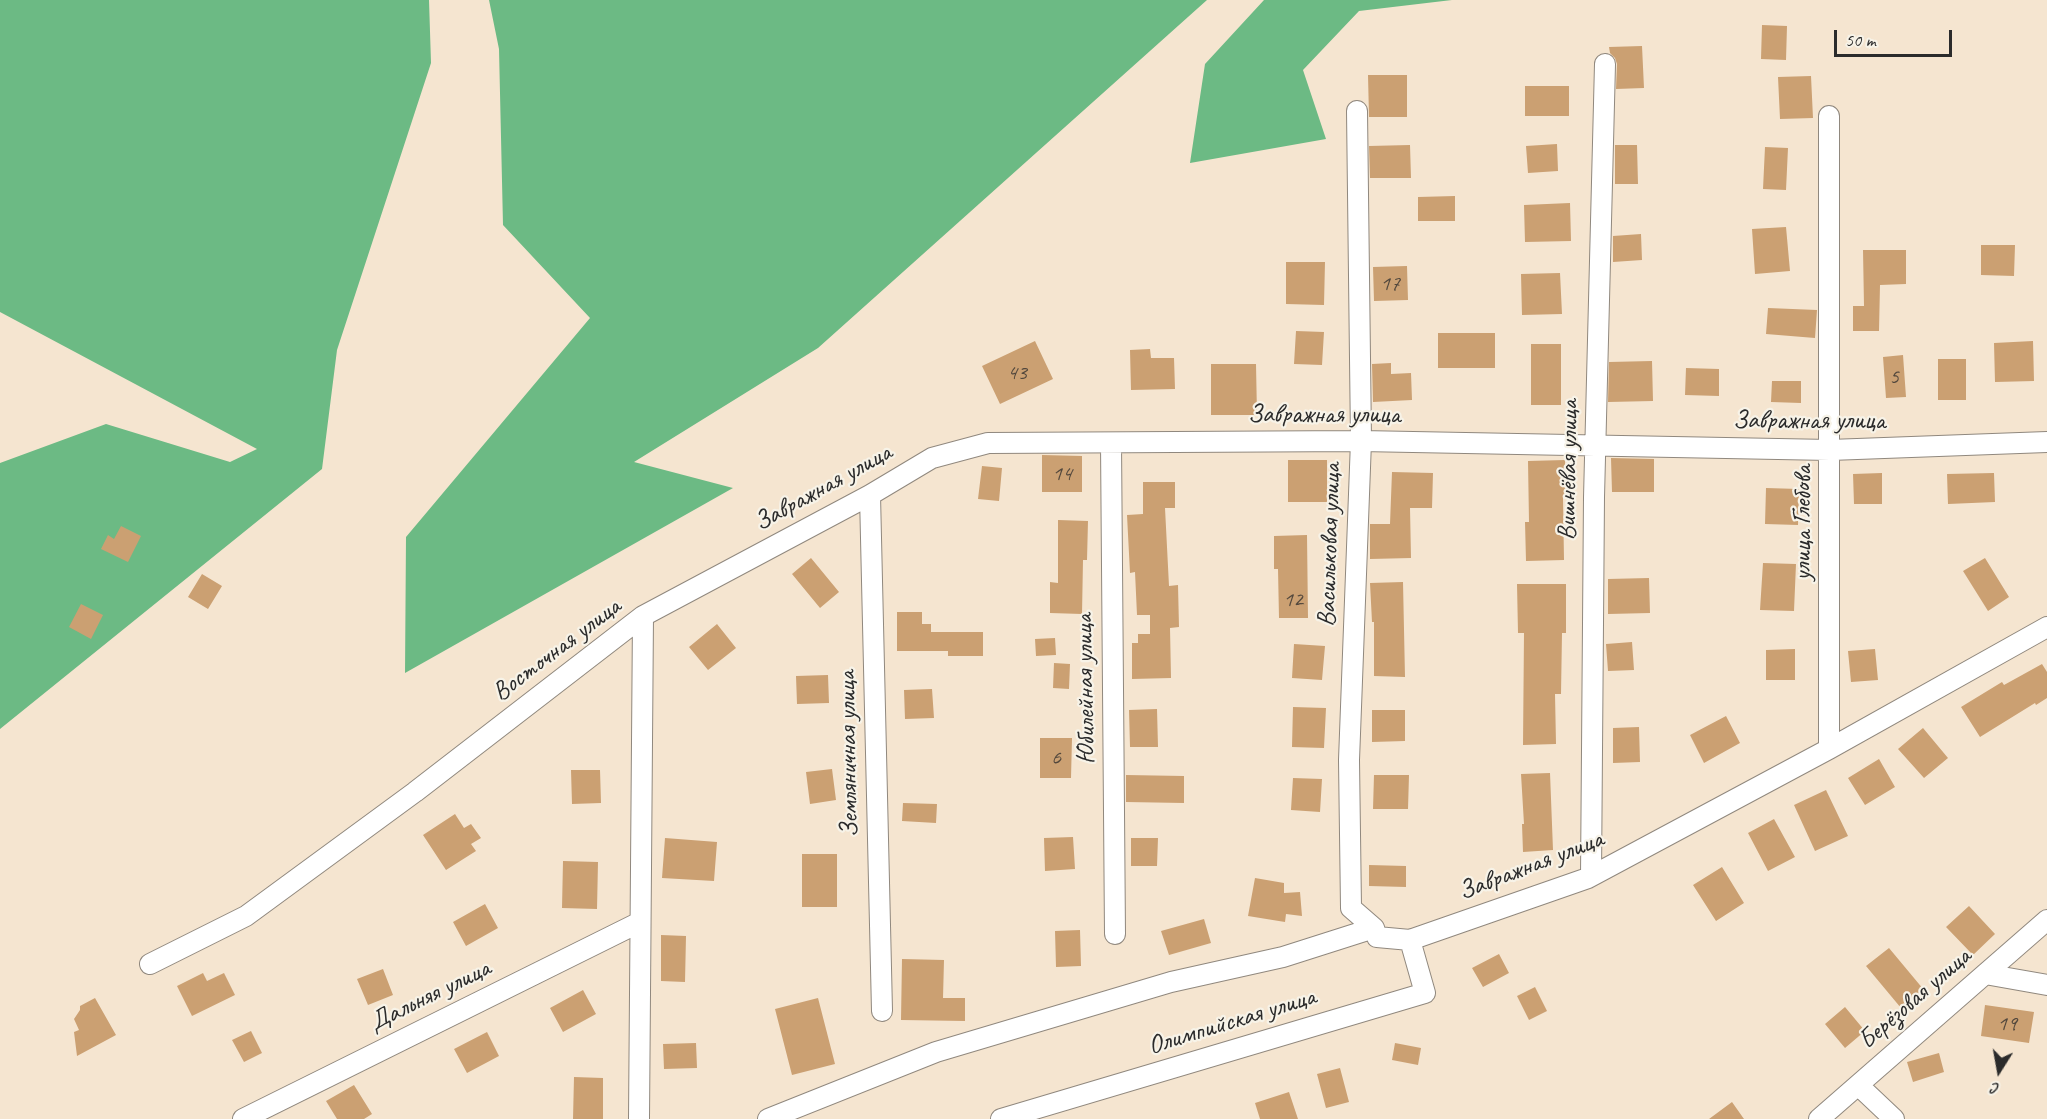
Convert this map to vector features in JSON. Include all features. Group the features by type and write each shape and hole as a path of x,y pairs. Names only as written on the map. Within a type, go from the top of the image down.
{"street":[{"name":"Вишнёвая улица","path":"1591,876 1596,446 1605,64"},
{"name":"Васильковая улица","path":"1357,111 1361,441 1349,760 1351,908 1374,928 1377,937 1410,940"},
{"name":"улица Глебова","path":"1829,116 1829,749"},
{"name":"Завражная улица","path":"643,616 870,495 932,458 988,443 1361,441 1830,450 2047,442"},
{"name":"Юбилейная улица","path":"1110,443 1115,934"},
{"name":"Земляничная улица","path":"870,495 882,1011"},
{"name":"Восточная улица","path":"639,1119 643,616"},
{"name":"Восточная улица","path":"150,964 246,916 415,792 643,616"},
{"name":"Завражная улица","path":"1410,940 1591,876 1829,749 2047,627"},
{"name":"Берёзовая улица","path":"1819,1119 2047,920"},
{"name":"Дальняя улица","path":"243,1119 640,922"},
{"path":"768,1119 936,1052 1171,982 1283,957 1374,928"},
{"name":"Олимпийская улица","path":"1001,1119 1425,993 1410,940"},
{"path":"1985,974 2047,985"},
{"path":"1858,1085 1894,1119"}],"green space":[{"path":"0,0 429,0 431,63 337,350 322,469 0,729 0,463 106,424 230,462 257,449 0,312"},
{"path":"489,0 1207,0 818,348 634,462 733,488 405,673 406,537 590,318 503,225 499,49"},
{"path":"1264,0 1452,0 1359,11 1303,70 1326,139 1190,163 1205,64"}],"building":[{"path":"1762,25 1787,26 1786,60 1761,59"},
{"path":"1642,46 1644,88 1616,89 1617,64 1609,47"},
{"path":"1368,75 1407,75 1407,117 1369,117"},
{"path":"1811,76 1813,118 1780,119 1778,77"},
{"path":"1525,86 1569,86 1569,116 1525,116"},
{"path":"1557,144 1558,171 1528,173 1526,146"},
{"path":"1410,145 1411,178 1370,178 1369,146"},
{"path":"1615,145 1637,145 1638,184 1615,184"},
{"path":"1765,147 1788,148 1786,190 1763,189"},
{"path":"1455,196 1455,221 1418,221 1418,197"},
{"path":"1570,203 1571,241 1525,242 1524,205"},
{"path":"1786,227 1790,271 1755,274 1752,229"},
{"path":"1641,234 1642,260 1613,262 1613,236"},
{"path":"1981,245 2015,245 2014,276 1981,275"},
{"path":"1863,250 1906,250 1906,284 1880,285 1879,331 1853,331 1853,306 1864,306"},
{"path":"1286,262 1325,262 1324,305 1286,304"},
{"path":"1407,266 1408,300 1374,301 1373,267"},
{"path":"1560,273 1562,314 1522,315 1521,274"},
{"path":"1768,308 1817,310 1815,338 1766,334"},
{"path":"1296,331 1324,332 1322,365 1294,364"},
{"path":"1438,333 1495,333 1495,368 1438,368"},
{"path":"1035,341 1053,379 1000,404 982,366"},
{"path":"2033,341 2034,381 1995,382 1994,343"},
{"path":"1531,344 1561,344 1561,405 1531,405"},
{"path":"1150,349 1151,358 1174,358 1175,389 1131,390 1130,350"},
{"path":"1903,355 1906,397 1886,398 1883,357"},
{"path":"1938,359 1966,359 1966,400 1938,400"},
{"path":"1652,361 1653,401 1608,402 1609,362"},
{"path":"1391,363 1391,374 1411,373 1412,400 1373,402 1372,364"},
{"path":"1211,364 1256,364 1257,415 1211,415"},
{"path":"1686,368 1719,369 1719,396 1685,395"},
{"path":"1772,381 1801,381 1801,403 1771,402"},
{"path":"1042,455 1082,456 1082,492 1042,492"},
{"path":"1611,458 1654,459 1654,492 1612,492"},
{"path":"1288,460 1327,460 1327,502 1288,502"},
{"path":"1565,460 1564,560 1526,561 1525,522 1529,522 1528,461"},
{"path":"982,466 1002,468 999,501 978,499"},
{"path":"1392,472 1433,473 1432,508 1410,508 1411,558 1370,559 1370,524 1390,524"},
{"path":"1882,473 1882,504 1854,504 1853,474"},
{"path":"1994,473 1995,502 1948,504 1947,474"},
{"path":"1143,482 1175,482 1175,508 1165,508 1169,586 1178,585 1179,627 1170,628 1171,678 1132,679 1132,643 1138,643 1138,634 1150,634 1150,615 1137,615 1135,572 1130,573 1127,515 1143,514"},
{"path":"1766,488 1799,489 1798,525 1765,524"},
{"path":"1058,520 1088,521 1087,560 1083,560 1082,614 1050,613 1050,582 1058,583"},
{"path":"121,526 141,536 128,562 101,549 108,535 114,539"},
{"path":"1307,535 1308,618 1279,618 1278,569 1274,569 1274,536"},
{"path":"811,558 839,592 820,608 792,574"},
{"path":"1985,558 2009,597 1988,611 1963,571"},
{"path":"1763,563 1796,564 1794,611 1760,610"},
{"path":"202,574 222,586 208,609 188,597"},
{"path":"1649,578 1650,613 1608,614 1608,579"},
{"path":"1403,582 1405,677 1374,676 1374,622 1372,622 1370,583"},
{"path":"1517,584 1566,584 1566,633 1562,633 1561,694 1555,694 1556,744 1523,745 1524,633 1518,633"},
{"path":"81,604 103,615 91,639 69,627"},
{"path":"897,612 922,612 922,624 931,624 931,632 983,632 983,656 948,656 948,651 897,651"},
{"path":"717,624 736,648 708,670 689,647"},
{"path":"1055,638 1056,655 1036,656 1035,639"},
{"path":"1632,642 1634,670 1608,671 1606,644"},
{"path":"1294,644 1325,646 1322,680 1292,678"},
{"path":"1795,649 1795,680 1766,680 1766,650"},
{"path":"1875,649 1878,680 1851,682 1848,651"},
{"path":"1054,663 1070,664 1069,689 1053,688"},
{"path":"2042,664 2047,672 2047,698 1980,737 1961,707 2002,682 2004,685"},
{"path":"828,675 829,703 797,704 796,676"},
{"path":"932,689 934,718 905,719 904,690"},
{"path":"1293,707 1326,708 1324,748 1292,747"},
{"path":"1157,709 1158,747 1130,747 1129,710"},
{"path":"1372,710 1405,710 1405,741 1372,742"},
{"path":"1726,716 1740,743 1704,763 1690,735"},
{"path":"1639,727 1640,762 1613,763 1613,728"},
{"path":"1923,728 1948,758 1924,778 1898,749"},
{"path":"1040,738 1072,738 1071,778 1040,778"},
{"path":"1879,759 1895,787 1865,805 1848,778"},
{"path":"832,769 836,800 810,804 806,772"},
{"path":"571,770 600,770 601,803 572,804"},
{"path":"1550,773 1553,850 1523,852 1521,774"},
{"path":"1126,775 1184,776 1184,803 1126,802"},
{"path":"1374,775 1409,775 1408,809 1373,809"},
{"path":"1293,778 1322,779 1320,812 1291,810"},
{"path":"1826,790 1848,836 1815,851 1794,805"},
{"path":"903,803 937,804 936,823 902,821"},
{"path":"455,814 464,828 471,824 481,838 471,844 476,851 446,870 423,835"},
{"path":"1774,819 1795,857 1768,871 1748,833"},
{"path":"1073,837 1075,869 1045,871 1044,838"},
{"path":"665,838 717,842 714,881 662,878"},
{"path":"1131,838 1158,838 1157,866 1131,866"},
{"path":"802,854 837,854 837,907 802,907"},
{"path":"563,861 598,862 597,909 562,908"},
{"path":"1369,865 1406,866 1406,887 1369,886"},
{"path":"1722,867 1744,903 1716,921 1693,885"},
{"path":"1255,878 1284,883 1284,893 1300,892 1302,916 1286,914 1285,922 1248,916"},
{"path":"485,904 498,928 466,946 453,922"},
{"path":"1969,906 1995,934 1973,955 1946,927"},
{"path":"1204,919 1211,943 1169,955 1161,931"},
{"path":"1080,930 1081,966 1056,967 1055,931"},
{"path":"661,935 686,936 685,982 661,981"},
{"path":"1889,948 1924,990 1901,1008 1866,966"},
{"path":"1499,954 1509,973 1483,987 1472,968"},
{"path":"902,959 944,960 943,998 965,998 965,1021 901,1020"},
{"path":"383,969 393,995 368,1005 357,979"},
{"path":"203,973 207,981 224,973 235,995 192,1016 177,986"},
{"path":"1535,987 1547,1011 1529,1020 1517,996"},
{"path":"583,990 596,1014 563,1032 550,1008"},
{"path":"95,998 116,1035 77,1056 74,1032 79,1030 74,1019 80,1006"},
{"path":"818,998 835,1064 792,1075 775,1009"},
{"path":"1985,1005 2034,1012 2029,1043 1981,1036"},
{"path":"1845,1007 1865,1031 1845,1048 1825,1024"},
{"path":"251,1031 262,1053 244,1062 232,1040"},
{"path":"487,1032 499,1056 467,1073 454,1049"},
{"path":"696,1043 697,1068 664,1069 663,1044"},
{"path":"1395,1043 1421,1048 1418,1065 1392,1060"},
{"path":"1939,1053 1944,1072 1913,1082 1907,1062"},
{"path":"1340,1068 1349,1102 1326,1108 1317,1074"},
{"path":"574,1077 603,1078 603,1119 573,1119"},
{"path":"354,1085 372,1114 364,1119 337,1119 326,1101"},
{"path":"1289,1092 1298,1119 1260,1119 1255,1103"},
{"path":"1732,1102 1744,1119 1709,1119"}]}
